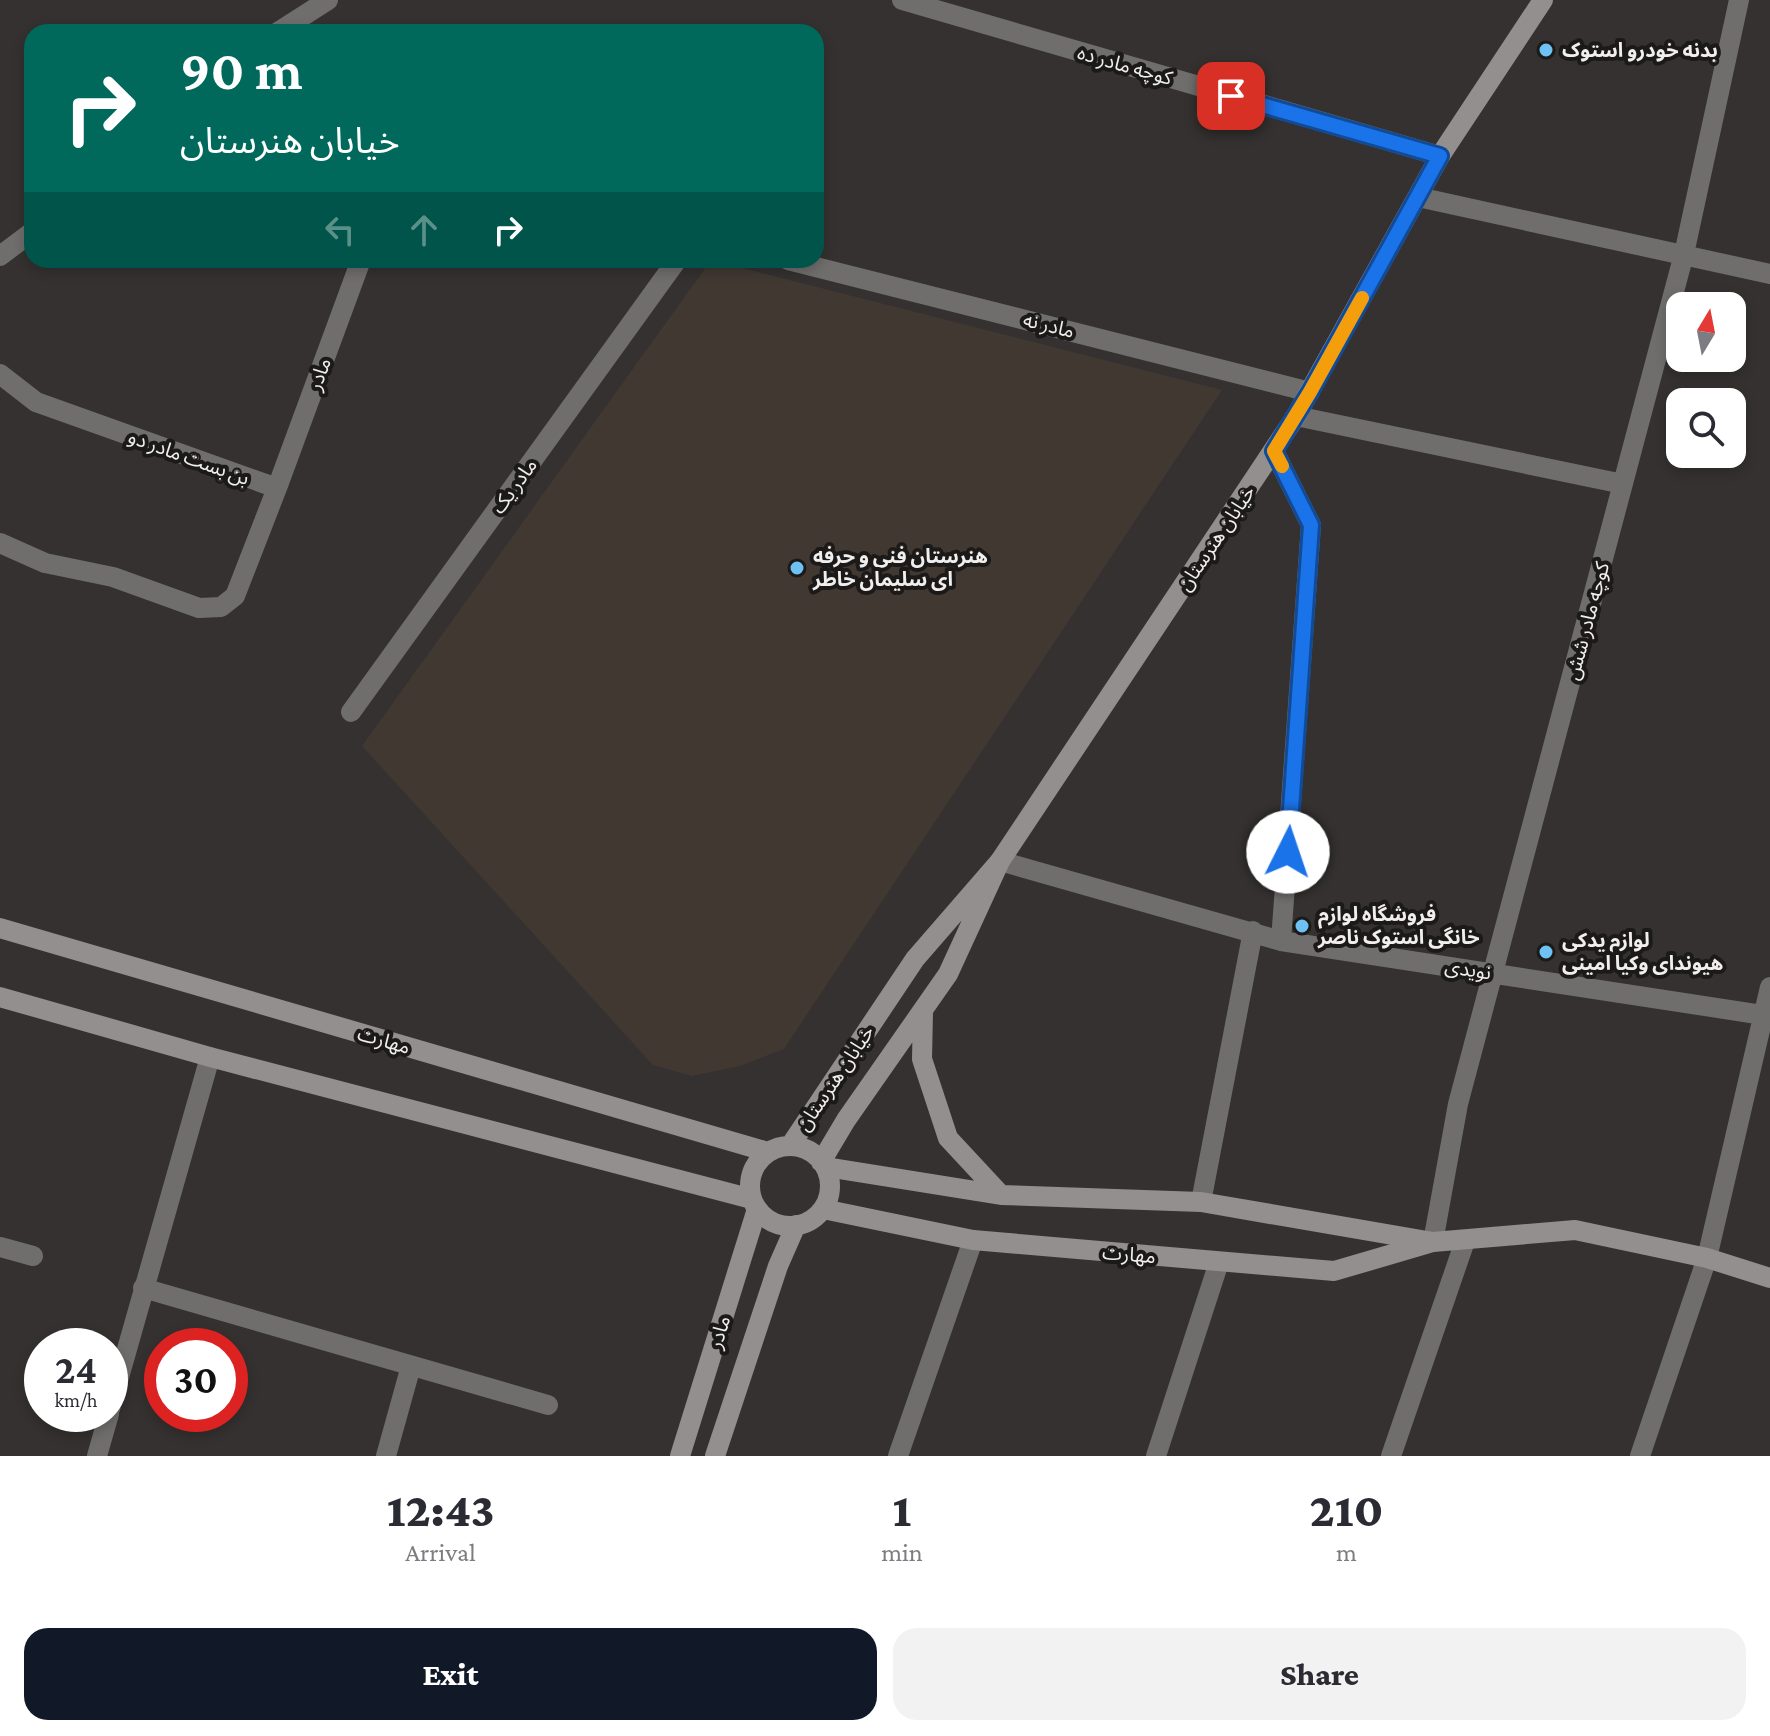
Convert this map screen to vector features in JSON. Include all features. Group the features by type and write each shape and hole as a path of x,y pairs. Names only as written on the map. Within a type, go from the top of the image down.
{"main road":[{"name":"خیابان هنرستان","path":"790,1146 915,959 1000,861 1274,451 1310,392 1440,156 1543,0"},
{"name":"خیابان هنرستان","path":"824,1165 846,1120 948,974 1000,861"},
{"name":"مهارت","path":"0,928 768,1152"},
{"path":"0,997 755,1204"},
{"path":"923,1011 922,1059 948,1138 1001,1195"},
{"path":"790,1146 811,1152 824,1165 830,1189 823,1209 811,1220 796,1225 780,1225 765,1217 755,1204 750,1181 756,1165 768,1152 790,1146"},
{"name":"مهارت","path":"824,1165 1001,1195 1201,1202 1433,1242 1575,1230 1707,1258 1770,1278"},
{"name":"مادر","path":"680,1456 755,1204"},
{"name":"مهارت","path":"823,1209 973,1240 1334,1271 1433,1242"},
{"name":"مادر","path":"715,1456 778,1266 796,1225"}],"street":[{"path":"290,24 328,0"},
{"name":"کوچه مادر ده","path":"902,0 1440,156"},
{"name":"کوچه مادر شش","path":"1433,1242 1458,1104 1684,254 1739,0"},
{"path":"1418,197 1770,274"},
{"path":"0,256 24,238"},
{"name":"مادر","path":"277,488 358,268"},
{"name":"مادر یک","path":"351,712 671,268"},
{"name":"مادر نه","path":"820,268 1310,392"},
{"name":"بن بست مادر دو","path":"0,374 36,402 277,488 235,596 221,607 199,608 113,577 45,563 0,543"},
{"path":"1296,416 1623,484"},
{"path":"1274,451 1311,525 1281,941"},
{"name":"نویدی","path":"1000,861 1281,941 1767,1015"},
{"path":"1201,1202 1253,931"},
{"path":"1640,1456 1707,1258 1767,1015 1770,987"},
{"path":"128,1343 210,1057"},
{"path":"898,1456 973,1240"},
{"path":"1391,1456 1465,1241"},
{"path":"0,1247 33,1256"},
{"path":"1156,1456 1219,1262"},
{"path":"143,1288 548,1405"},
{"path":"386,1456 411,1366"},
{"path":"97,1456 104,1432"}],"shaded area":[{"name":"هنرستان فنی و حرفه ای سلیمان خاطر","path":"705,268 742,268 1222,390 784,1049 740,1066 692,1076 653,1065 362,746"}],"slow traffic":[{"path":"1282,466 1274,451 1362,298"}],"place":[{"name":"بدنه خودرو استوک","path":"1546,50"},
{"name":"هنرستان فنی و حرفه ای سلیمان خاطر","path":"797,568"},
{"name":"فروشگاه لوازم خانگى استوک ناصر","path":"1302,926"},
{"name":"لوازم یدکى هیونداى وکیا امینى","path":"1546,952"}],"route":[{"path":"1231,96 1440,156 1310,392 1274,451 1311,525 1288,852"}]}
